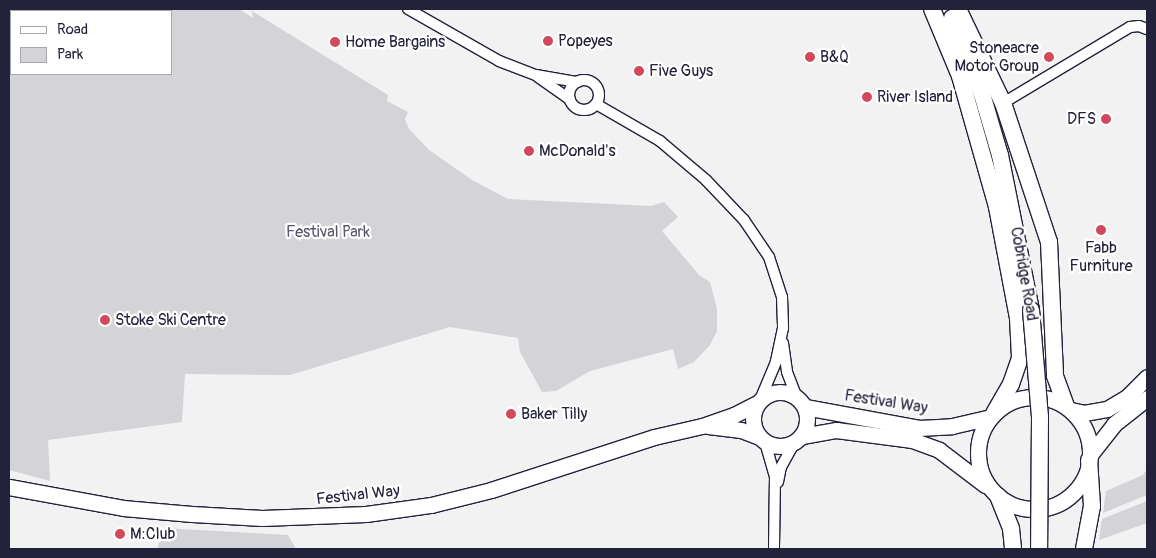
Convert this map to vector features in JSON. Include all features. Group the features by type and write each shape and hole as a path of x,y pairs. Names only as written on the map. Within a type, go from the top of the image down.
{"highway":[{"path":"932,9 960,76 987,170 1018,318 1020,358 1011,384 992,416"},
{"name":"Cobridge Road","path":"948,9 982,94 1000,155 1031,310 1040,417 1039,549"},
{"path":"958,9 1003,103 1049,242 1055,376 1069,408"},
{"path":"1084,549 1092,499 1089,458"},
{"path":"996,494 1010,529 1012,549"}],"main road":[{"path":"1147,377 1127,397 1107,409 1084,413 1049,398 1032,396 1011,402 992,416 981,434 978,456 982,474 996,494 1025,508 1055,505 1079,486 1089,458 1114,424 1147,398"},
{"path":"780,392 801,402 806,427 798,439 778,447 762,440 752,417 759,401 780,392"},
{"name":"Festival Way","path":"9,487 123,508 192,514 262,518 366,514 431,505 491,490 654,437 702,426 734,415 759,401"},
{"name":"Festival Way","path":"801,402 919,428 952,426 992,416"},
{"path":"1069,408 1085,431 1089,458"},
{"name":"Festival Way","path":"702,426 741,430 762,440"},
{"name":"Festival Way","path":"798,439 836,430 912,440 938,450 996,494"}],"street":[{"path":"408,9 499,61 536,76 570,99"},
{"path":"1003,103 1130,27 1139,26 1147,30"},
{"path":"536,76 576,82 589,80 596,85 600,96 596,104 584,110 573,105 569,91 576,82"},
{"path":"596,104 660,141 744,220 769,257 777,275 782,297 782,337 787,372 801,402"},
{"path":"759,401 782,337"},
{"path":"776,498 781,468 798,439"},
{"path":"762,440 775,476 774,549"}],"green space":[{"name":"Festival Park","path":"9,9 239,9 253,18 252,11 388,95 387,101 408,112 405,119 409,129 429,150 472,180 508,199 651,206 664,202 678,217 662,231 699,275 710,282 717,309 717,331 710,345 694,362 678,369 673,349 590,371 556,391 542,392 520,352 518,338 450,327 290,375 185,374 182,422 48,440 50,481 9,470"},
{"path":"1147,469 1147,495 1103,513 1106,491 1143,475"},
{"path":"1147,501 1147,523 1099,540 1102,519"},
{"path":"163,528 288,535 296,549 157,549"}],"place":[{"name":"Popeyes","path":"548,41"},
{"name":"Home Bargains","path":"335,42"},
{"name":"B&Q","path":"810,57"},
{"name":"Stoneacre Motor Group","path":"1049,57"},
{"name":"Five Guys","path":"639,71"},
{"name":"River Island","path":"867,97"},
{"name":"DFS","path":"1106,119"},
{"name":"McDonald's","path":"529,151"},
{"name":"Fabb Furniture","path":"1101,230"},
{"name":"Stoke Ski Centre","path":"105,320"},
{"name":"Baker Tilly","path":"511,414"},
{"name":"M:Club","path":"120,534"}]}
